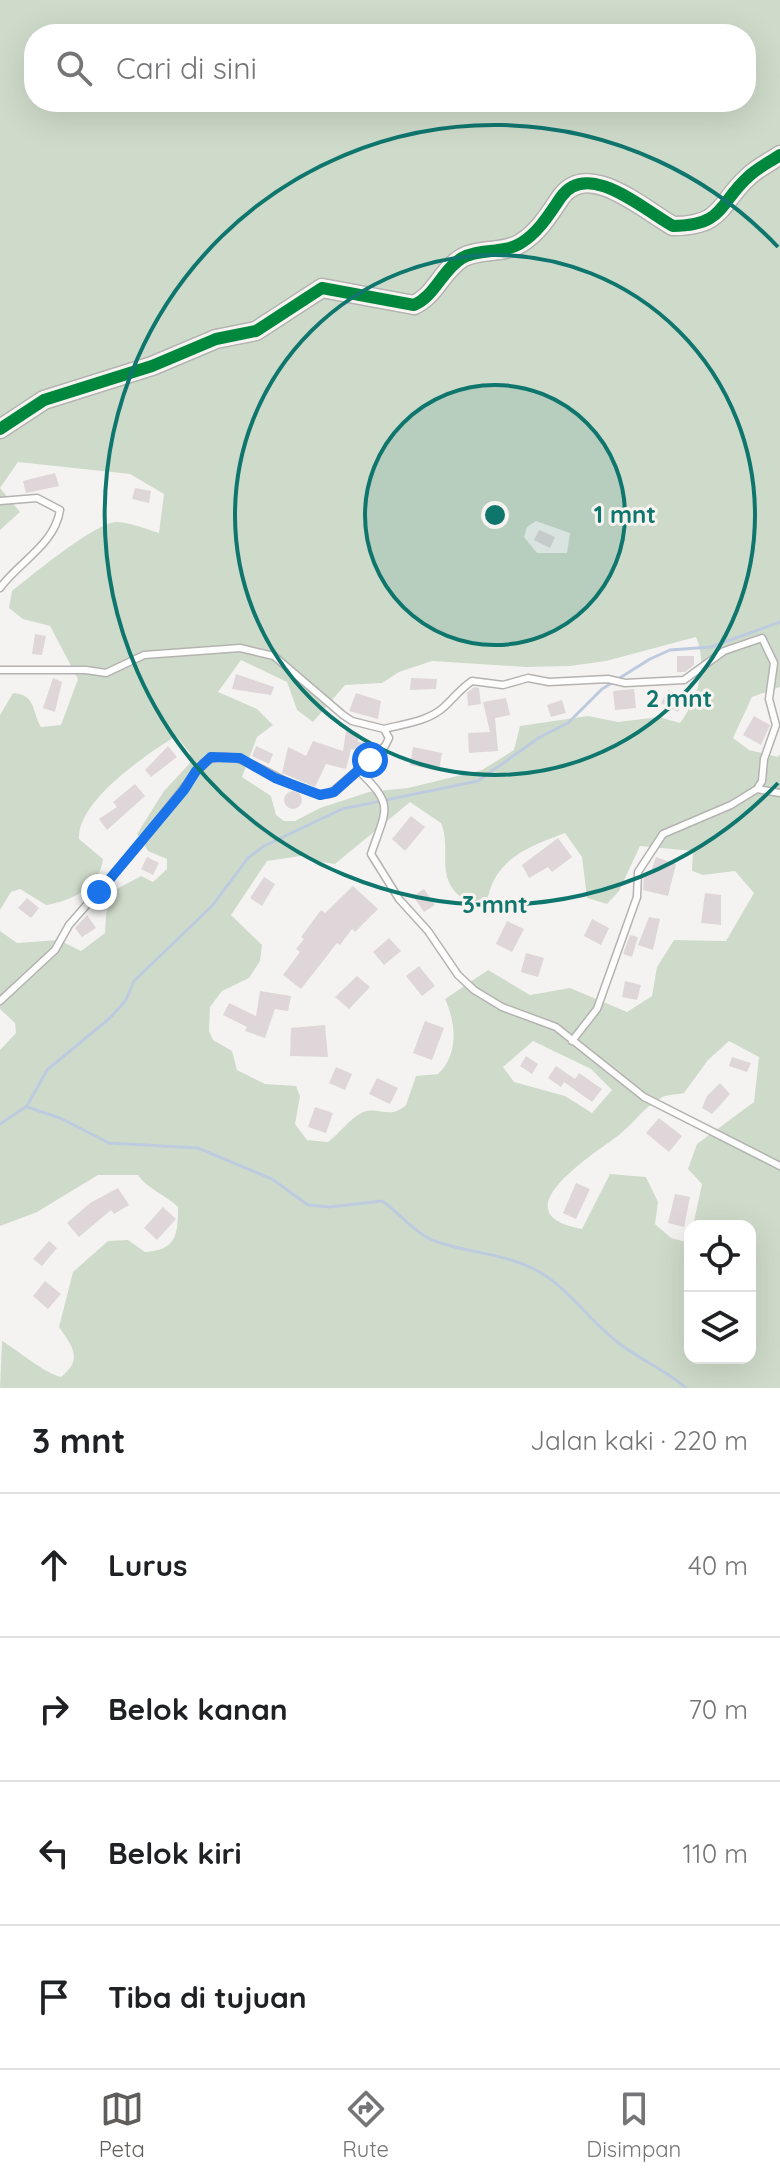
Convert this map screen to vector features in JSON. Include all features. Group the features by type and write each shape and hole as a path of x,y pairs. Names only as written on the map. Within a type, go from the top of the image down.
{"street":[{"path":"0,429 44,400 152,366 216,339 256,331 322,288 414,305 424,301 463,256 522,243 538,230 568,188 578,182 590,181 610,188 673,226 683,226 705,222 723,211 747,177 780,155"}],"lane":[{"path":"0,501 37,498 60,510 59,520 43,546 19,565 0,588"},
{"path":"0,670 86,670 106,673 144,655 240,648 274,656 352,721 384,729 417,722 437,712 453,693 472,681 503,685 528,678 549,682 608,679 625,683 689,679 724,651 762,638 774,663 769,699 776,730 757,789 731,805 663,834 638,872 637,897 597,1009 572,1041"},
{"path":"0,1001 55,950 69,925 211,757 240,758 275,778 320,795 334,792 388,742 384,729"},
{"path":"357,769 382,793 386,810 371,854 381,874 428,931 458,975 483,996 556,1027 644,1097 780,1166"},
{"path":"757,789 780,793"}],"green space":[{"path":"0,0 780,0 780,687 752,697 733,738 749,750 778,757 780,754 780,1388 0,1388 2,1341 54,1375 61,1377 68,1371 74,1353 59,1327 73,1272 108,1241 128,1240 145,1252 156,1251 170,1244 176,1233 178,1207 138,1175 98,1175 37,1212 0,1226 0,1050 16,1033 15,1023 0,1009 0,931 17,943 59,940 81,951 105,933 106,914 115,890 141,876 153,882 167,869 167,859 148,851 137,834 164,791 191,762 190,753 176,736 132,766 101,794 81,824 79,839 103,859 91,885 75,896 46,905 20,889 11,892 0,910 0,715 13,693 20,694 30,700 41,727 61,725 78,679 50,626 23,619 9,608 12,591 63,551 107,524 126,523 159,533 164,494 130,474 18,462 0,488","holes":["536,521 570,533 567,553 537,553 524,537 527,527","696,637 701,659 699,682 692,703 680,723 659,717 618,722 588,716 520,726 514,750 482,770 408,788 369,792 320,808 295,821 284,821 276,815 271,796 242,777 257,737 273,725 257,709 218,692 241,660 287,682 297,710 313,722 345,685 382,683 399,672 432,661 526,667 570,666 606,661","410,802 441,823 447,876 458,895 470,903 488,897 499,872 517,855 565,833 582,857 587,898 607,904 619,891 640,846 693,851 692,871 703,875 735,871 754,893 726,941 674,940 657,967 652,996 627,1012 570,988 530,995 488,970 445,999 452,1018 454,1038 450,1057 438,1074 416,1076 406,1105 395,1112 363,1112 328,1142 307,1140 295,1124 300,1096 296,1086 265,1084 237,1070 232,1051 213,1040 209,1031 210,1007 222,991 249,978 260,961 262,945 231,915 267,861 307,855 315,861 335,864","533,1041 591,1069 612,1090 592,1113 565,1096 514,1082 503,1067","729,1041 759,1057 754,1102 697,1144 688,1169 702,1184 694,1220 756,1220 756,1364 684,1364 684,1241 671,1238 655,1224 658,1202 646,1177 610,1174 582,1229 558,1221 548,1211 550,1198 574,1169 619,1135 655,1102 666,1096 684,1093 708,1060"]},
{"path":"0,488 20,512 0,530"}],"building":[{"path":"55,473 59,486 26,493 23,481"},
{"path":"135,488 151,491 149,503 132,499"},
{"path":"539,530 555,537 550,548 534,540"},
{"path":"35,634 46,636 42,655 32,654"},
{"path":"677,656 694,656 694,665 685,672 677,672"},
{"path":"236,674 274,687 271,695 232,689"},
{"path":"53,678 62,682 55,712 43,708"},
{"path":"411,678 437,679 436,689 410,690"},
{"path":"474,687 479,688 481,704 468,706 467,693"},
{"path":"634,689 636,708 615,710 613,691"},
{"path":"668,690 685,699 678,712 661,703"},
{"path":"356,693 381,701 378,719 349,711"},
{"path":"506,698 510,715 495,718 498,751 469,753 468,733 490,732 483,702"},
{"path":"562,700 566,713 551,717 547,705"},
{"path":"754,716 770,725 761,745 743,735"},
{"path":"346,731 359,733 358,742 368,743 366,752 351,749 346,769 326,764 315,787 282,773 288,747 306,756 313,741 343,751"},
{"path":"168,746 177,757 151,777 145,770"},
{"path":"256,746 273,754 269,764 252,756"},
{"path":"413,747 442,753 439,771 410,765"},
{"path":"135,784 145,796 107,830 99,819 117,807 113,802"},
{"path":"289,791 297,791 302,800 300,807 289,809 284,804 284,796"},
{"path":"411,816 425,827 405,851 392,839"},
{"path":"558,838 572,857 552,872 548,867 529,878 522,865"},
{"path":"147,857 159,863 153,875 141,869"},
{"path":"656,857 676,864 668,896 643,890 644,874 650,874"},
{"path":"264,877 275,884 262,906 250,898"},
{"path":"353,886 378,909 355,932 352,929 340,945 337,943 301,989 283,975 300,952 296,949 304,939 301,937 321,910 325,913"},
{"path":"424,889 435,905 424,912 413,896"},
{"path":"705,893 721,895 721,925 701,923"},
{"path":"27,898 39,908 31,918 18,908"},
{"path":"87,915 96,928 82,937 75,928"},
{"path":"649,917 660,919 653,950 638,945"},
{"path":"592,919 609,928 601,945 584,936"},
{"path":"507,921 524,929 512,952 496,944"},
{"path":"630,935 638,937 632,957 623,954"},
{"path":"389,938 401,951 384,965 373,952"},
{"path":"526,953 544,958 538,977 521,972"},
{"path":"419,966 435,986 422,996 406,976"},
{"path":"357,976 370,987 349,1009 335,997"},
{"path":"625,981 641,985 637,1000 622,997"},
{"path":"260,991 291,996 288,1011 275,1009 265,1038 245,1031 247,1027 223,1015 229,1003 256,1016"},
{"path":"425,1021 444,1028 432,1060 413,1053"},
{"path":"325,1025 328,1057 290,1056 291,1028"},
{"path":"526,1056 538,1064 532,1074 520,1066"},
{"path":"732,1057 751,1063 747,1072 729,1066"},
{"path":"556,1066 575,1079 579,1073 602,1089 592,1102 564,1082 561,1087 548,1078"},
{"path":"336,1067 352,1074 345,1090 329,1083"},
{"path":"377,1078 398,1088 390,1104 369,1094"},
{"path":"720,1083 730,1094 712,1114 702,1108 707,1096"},
{"path":"315,1107 333,1113 326,1133 308,1127"},
{"path":"659,1118 682,1136 669,1152 646,1133"},
{"path":"576,1183 590,1189 576,1219 563,1213"},
{"path":"118,1188 129,1205 114,1214 111,1210 79,1237 67,1223 90,1203"},
{"path":"675,1194 690,1197 684,1227 668,1223"},
{"path":"163,1207 176,1219 157,1240 144,1228"},
{"path":"49,1241 57,1248 42,1266 33,1259"},
{"path":"45,1281 61,1294 48,1309 33,1296"}],"waterway":[{"path":"0,1124 27,1106 47,1070 110,1018 126,1000 134,981 212,906 248,858 264,846 342,809 478,781 540,737 568,723 602,689 650,659 670,650 711,647 780,622"},
{"path":"27,1107 60,1118 109,1143 198,1148 272,1179 308,1205 330,1207 382,1201 428,1238 510,1260 546,1276 616,1341 686,1388"}],"cycle path":[{"path":"0,429 44,400 152,366 216,339 256,331 322,288 414,305 428,296 462,258 507,249 527,239 572,187 586,183 601,185 673,226 690,225 702,222 719,211 752,174 780,155"}],"route":[{"path":"99,892 184,790 196,771 211,757 240,758 275,778 320,795 334,792 370,760"}]}
